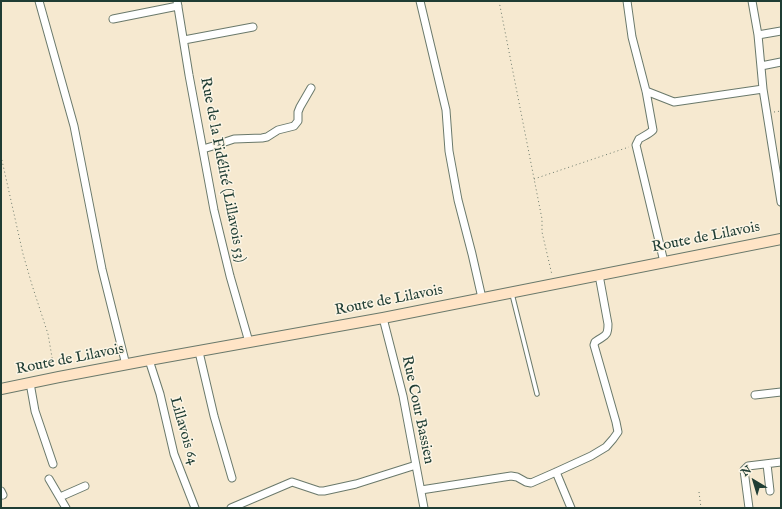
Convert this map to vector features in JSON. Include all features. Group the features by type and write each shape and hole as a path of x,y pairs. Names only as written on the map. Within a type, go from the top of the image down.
{"main road":[{"name":"Route de Lilavois","path":"1,389 149,360 383,318 781,239"}],"street":[{"path":"39,1 74,126 102,269 126,365"},
{"path":"420,1 446,110 449,151 458,200 482,298"},
{"path":"627,1 632,37 646,91 653,130 647,135 638,139 636,145 664,262"},
{"path":"752,1 758,35 763,89 781,202"},
{"path":"113,19 178,3"},
{"name":"Rue de la Fidélité (Lillavois 53)","path":"178,3 214,210 230,276 249,342"},
{"path":"184,40 253,27"},
{"path":"758,35 781,31"},
{"path":"761,66 781,62"},
{"path":"203,149 234,139 262,138 278,130 294,126 298,121 298,112 300,107 311,88"},
{"path":"646,91 674,102 763,89"},
{"path":"421,490 511,476 517,477 526,482 531,482 591,456 606,447 613,439 618,432 616,422 594,345 595,342 605,336 608,331 599,275"},
{"name":"Rue Cour Bassien","path":"383,318 403,396 424,508"},
{"path":"199,352 214,416 232,478"},
{"name":"Lillavois 64","path":"149,360 160,394 174,454 195,508"},
{"path":"30,383 35,411 53,464"},
{"path":"755,395 781,392"},
{"path":"750,508 744,470 748,466 781,462"},
{"path":"767,464 770,491"},
{"path":"231,508 292,482 319,491 324,491 356,484 416,465"},
{"path":"556,472 571,508"},
{"path":"49,479 66,508"},
{"path":"60,497 85,486"}],"lane":[{"path":"511,292 537,394"}],"path":[{"path":"499,1 542,219 542,232 554,284"},
{"path":"767,113 781,111"},
{"path":"533,179 636,145"},
{"path":"1,156 23,254 48,334 53,363 58,371 59,377"},
{"path":"699,492 700,508"}]}
